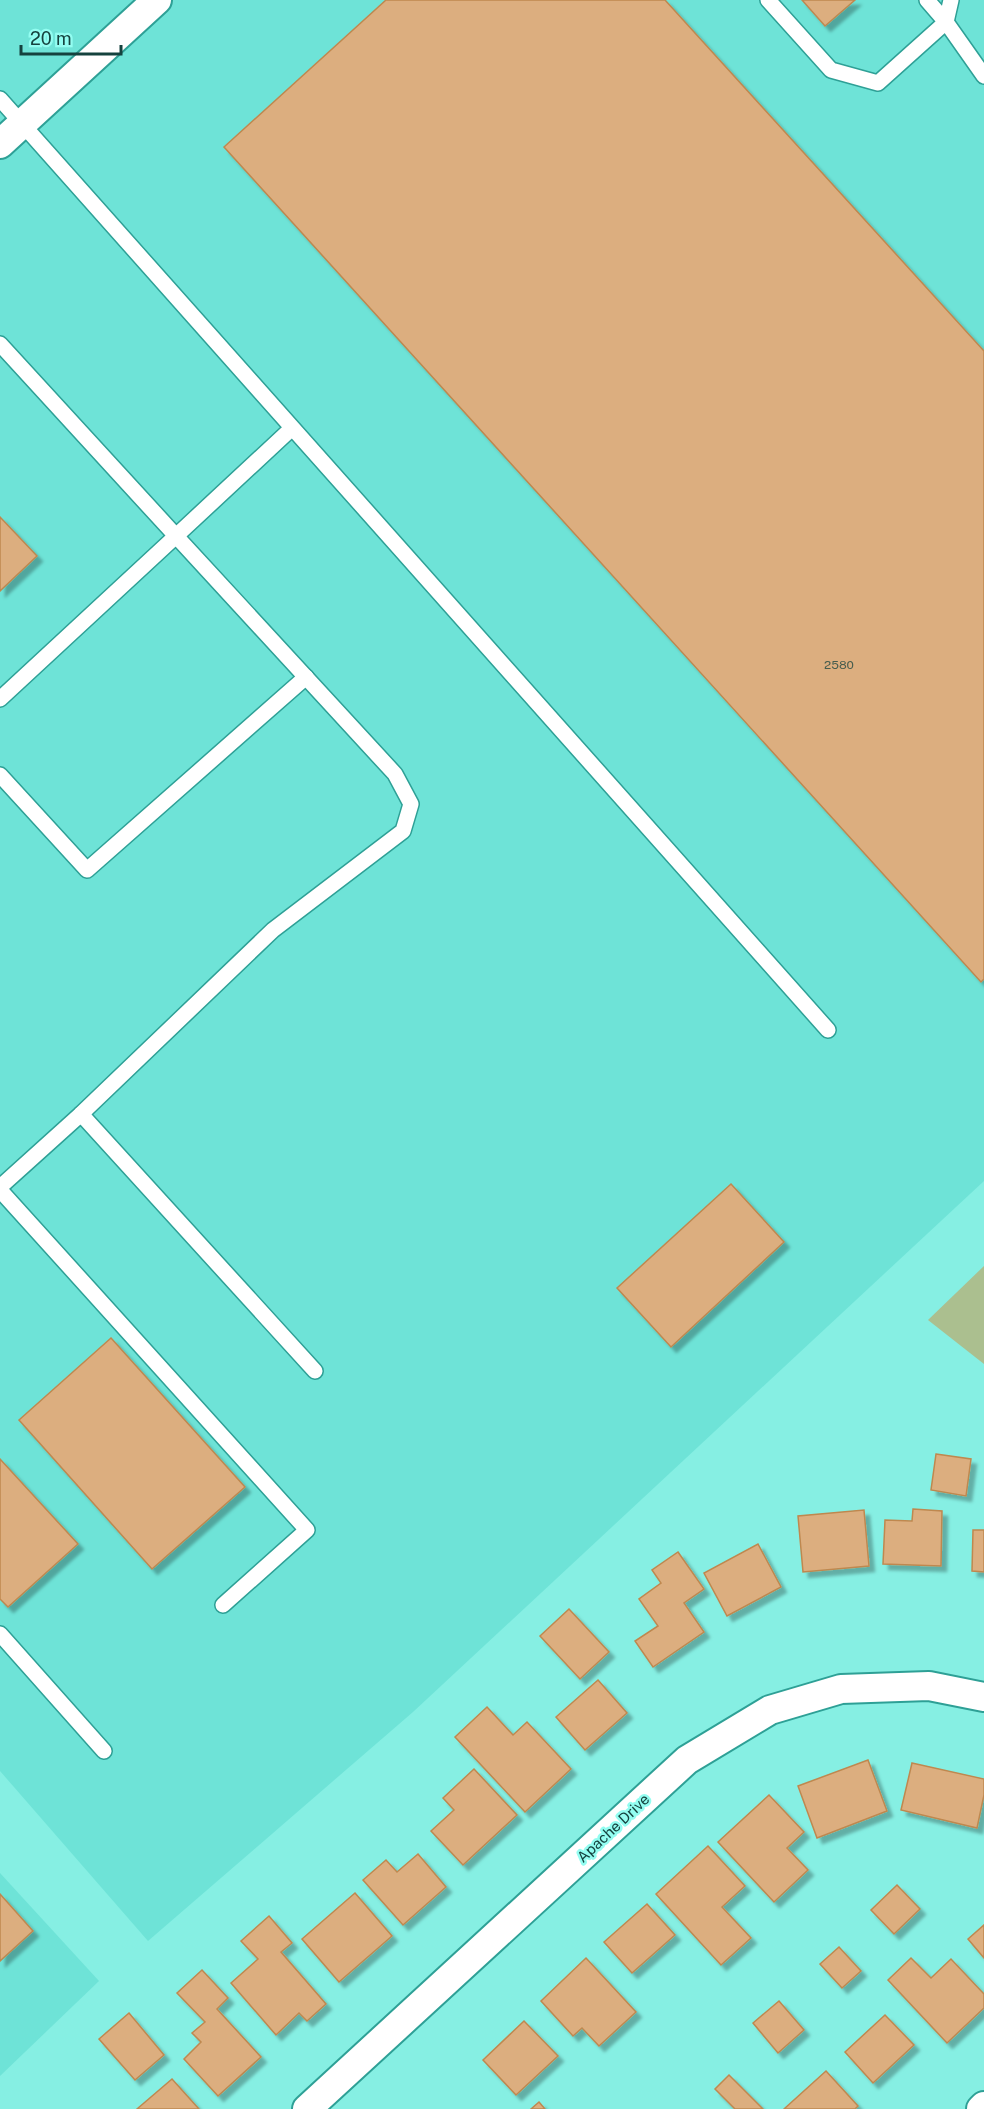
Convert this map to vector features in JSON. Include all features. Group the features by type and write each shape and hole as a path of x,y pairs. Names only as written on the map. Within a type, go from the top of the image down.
{"street":[{"path":"0,144 157,0"},
{"name":"Apache Drive","path":"307,2109 687,1760 770,1710 841,1689 929,1686 984,1697"}],"lane":[{"path":"768,0 831,70 878,83 946,22 951,0"},
{"path":"927,0 946,22 984,76"},
{"path":"0,99 291,429 828,1030"},
{"path":"0,344 395,774 411,804 403,831 273,930 81,1114 0,1188 307,1530 223,1605"},
{"path":"0,699 291,429"},
{"path":"0,775 87,870 306,677"},
{"path":"81,1114 315,1371"},
{"path":"0,1634 104,1751"}],"shaded area":[{"path":"0,0 984,0 984,1181 413,1712 148,1941 0,1771"},
{"path":"0,1873 99,1981 0,2076"}],"green space":[{"path":"984,1266 984,1364 928,1320"}],"building":[{"path":"386,0 665,0 984,351 984,979 981,982 224,147"},
{"path":"802,0 855,0 825,26"},
{"path":"0,517 37,556 0,591"},
{"path":"731,1184 784,1242 671,1347 617,1288"},
{"path":"111,1338 245,1487 152,1569 19,1420"},
{"path":"936,1454 971,1459 966,1496 931,1490"},
{"path":"0,1459 78,1544 8,1607 0,1599"},
{"path":"913,1509 942,1511 941,1566 883,1564 885,1520 912,1521"},
{"path":"864,1510 869,1566 803,1572 798,1516"},
{"path":"973,1530 984,1530 984,1572 972,1571"},
{"path":"758,1544 781,1587 727,1616 704,1573"},
{"path":"678,1552 704,1589 684,1603 704,1632 653,1667 635,1641 658,1626 639,1599 661,1583 652,1570"},
{"path":"569,1609 609,1652 580,1679 540,1636"},
{"path":"598,1680 627,1713 585,1750 556,1717"},
{"path":"487,1707 513,1735 527,1722 571,1769 525,1812 455,1737"},
{"path":"868,1760 887,1811 817,1838 798,1786"},
{"path":"912,1763 984,1779 984,1795 977,1828 901,1810"},
{"path":"474,1769 517,1815 463,1865 431,1831 454,1810 443,1798"},
{"path":"769,1795 804,1832 787,1848 808,1870 774,1902 718,1842"},
{"path":"708,1846 745,1886 722,1907 751,1938 721,1965 656,1894"},
{"path":"418,1854 446,1887 403,1925 363,1880 386,1860 397,1872"},
{"path":"897,1885 920,1909 894,1934 871,1910"},
{"path":"355,1893 392,1936 339,1982 302,1939"},
{"path":"0,1894 33,1931 0,1961"},
{"path":"647,1904 675,1935 632,1973 604,1942"},
{"path":"269,1916 292,1943 281,1952 326,2004 307,2021 299,2013 276,2035 231,1983 258,1959 241,1941"},
{"path":"984,1925 984,1958 968,1939"},
{"path":"839,1947 861,1971 842,1988 820,1964"},
{"path":"586,1958 636,2012 599,2046 582,2028 573,2036 541,2001"},
{"path":"911,1958 931,1978 951,1959 984,1994 984,2008 947,2043 888,1980"},
{"path":"202,1970 228,1998 217,2009 261,2057 218,2096 184,2059 201,2042 192,2033 205,2022 177,1993"},
{"path":"779,2001 804,2030 778,2053 753,2023"},
{"path":"129,2013 164,2055 135,2080 99,2039"},
{"path":"885,2015 914,2045 873,2083 845,2052"},
{"path":"524,2021 558,2056 516,2095 483,2060"},
{"path":"826,2071 858,2106 855,2109 784,2109"},
{"path":"729,2075 763,2109 735,2109 715,2089"},
{"path":"172,2079 199,2109 137,2109"},
{"path":"539,2102 545,2109 531,2109"}]}
